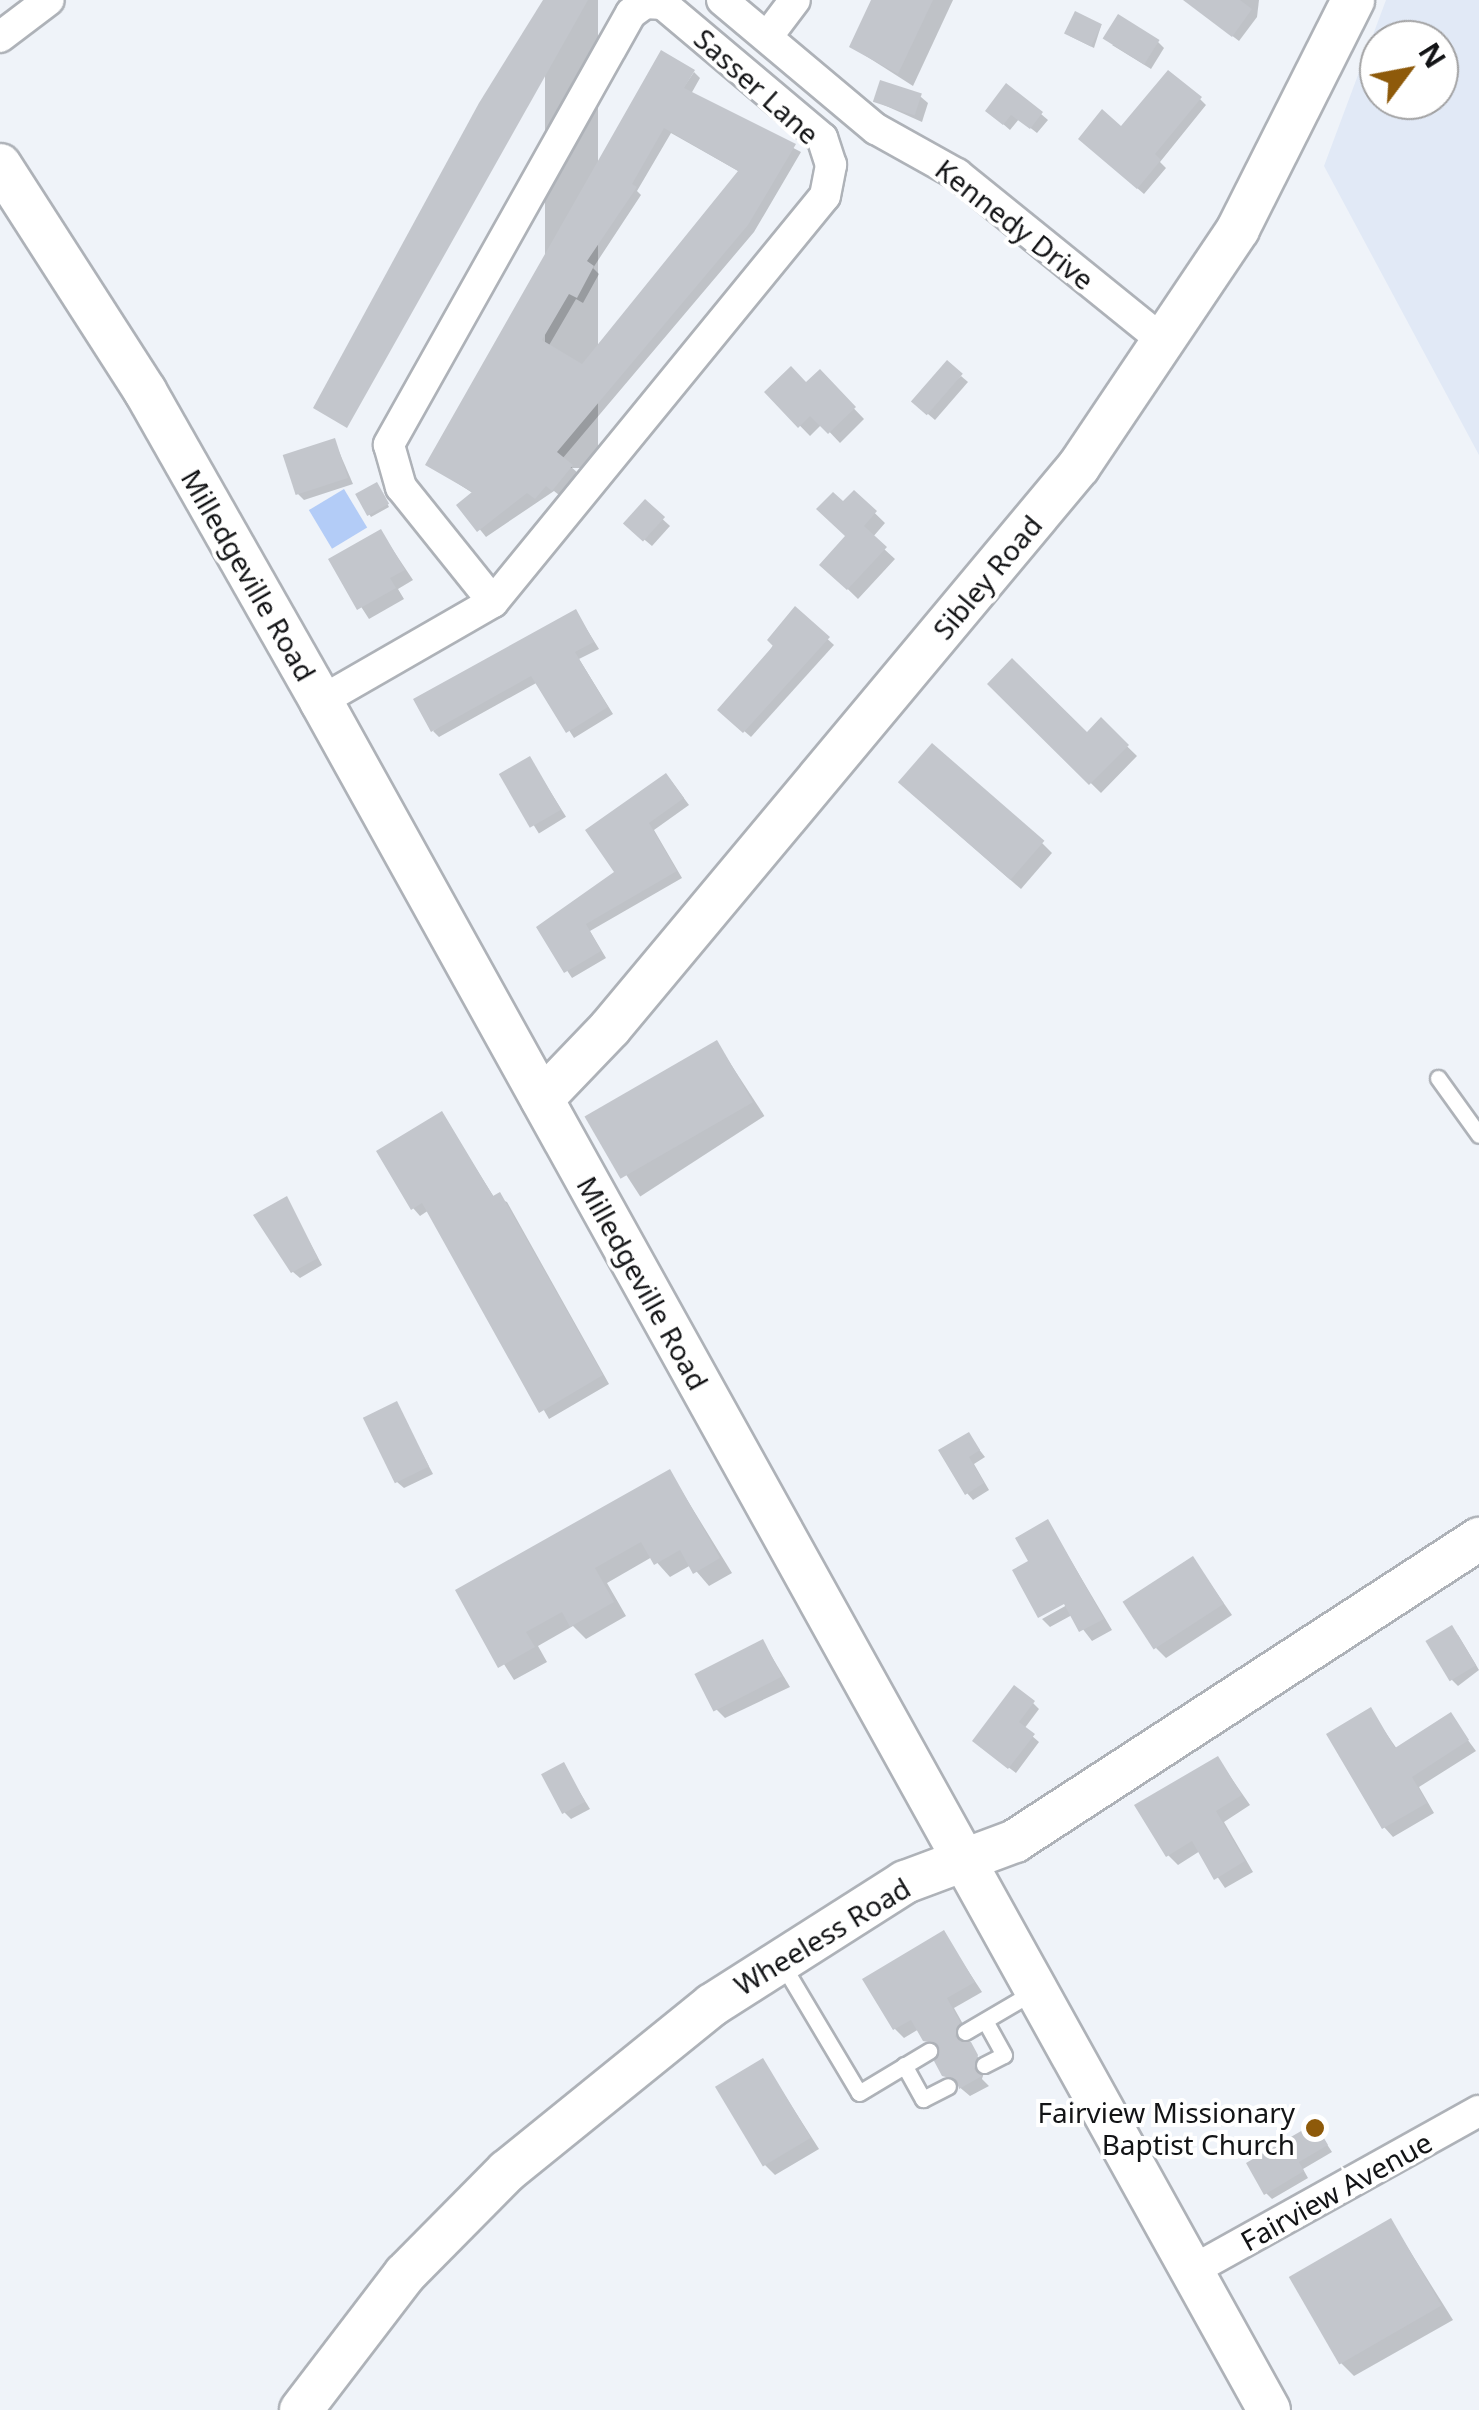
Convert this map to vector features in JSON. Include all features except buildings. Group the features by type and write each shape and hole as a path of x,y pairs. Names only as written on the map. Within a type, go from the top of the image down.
{"street":[{"path":"0,37 49,0"},
{"name":"Kennedy Drive","path":"722,0 876,129 957,174 1166,343"},
{"path":"767,37 794,0"},
{"name":"Sibley Road","path":"542,1099 610,1028 1016,541 1166,343 1280,154 1354,0"},
{"name":"Sasser Lane","path":"321,700 493,602 825,196 831,166 822,138 663,4 645,3 631,13 389,444 400,487 493,602"},
{"name":"Milledgeville Road","path":"0,165 145,390 321,700 1269,2410"},
{"name":"Wheeless Road","path":"301,2410 406,2274 566,2118 712,2005 905,1882 1015,1840 1086,1798 1138,1756 1479,1539"},
{"name":"Fairview Avenue","path":"1193,2270 1479,2111"}],"lane":[{"path":"1438,1078 1479,1135"},
{"path":"779,1959 859,2093 929,2052"},
{"path":"965,2032 1036,1991"},
{"path":"984,2065 1004,2054 985,2020"},
{"path":"904,2065 923,2099 948,2086"}],"shaded area":[{"path":"1386,0 1479,0 1479,455 1324,166 1359,72 1359,120 1459,120 1459,20 1379,20"},
{"path":"344,489 367,528 332,549 309,510"}],"place":[{"name":"Fairview Missionary Baptist Church","path":"1315,2128"}]}
